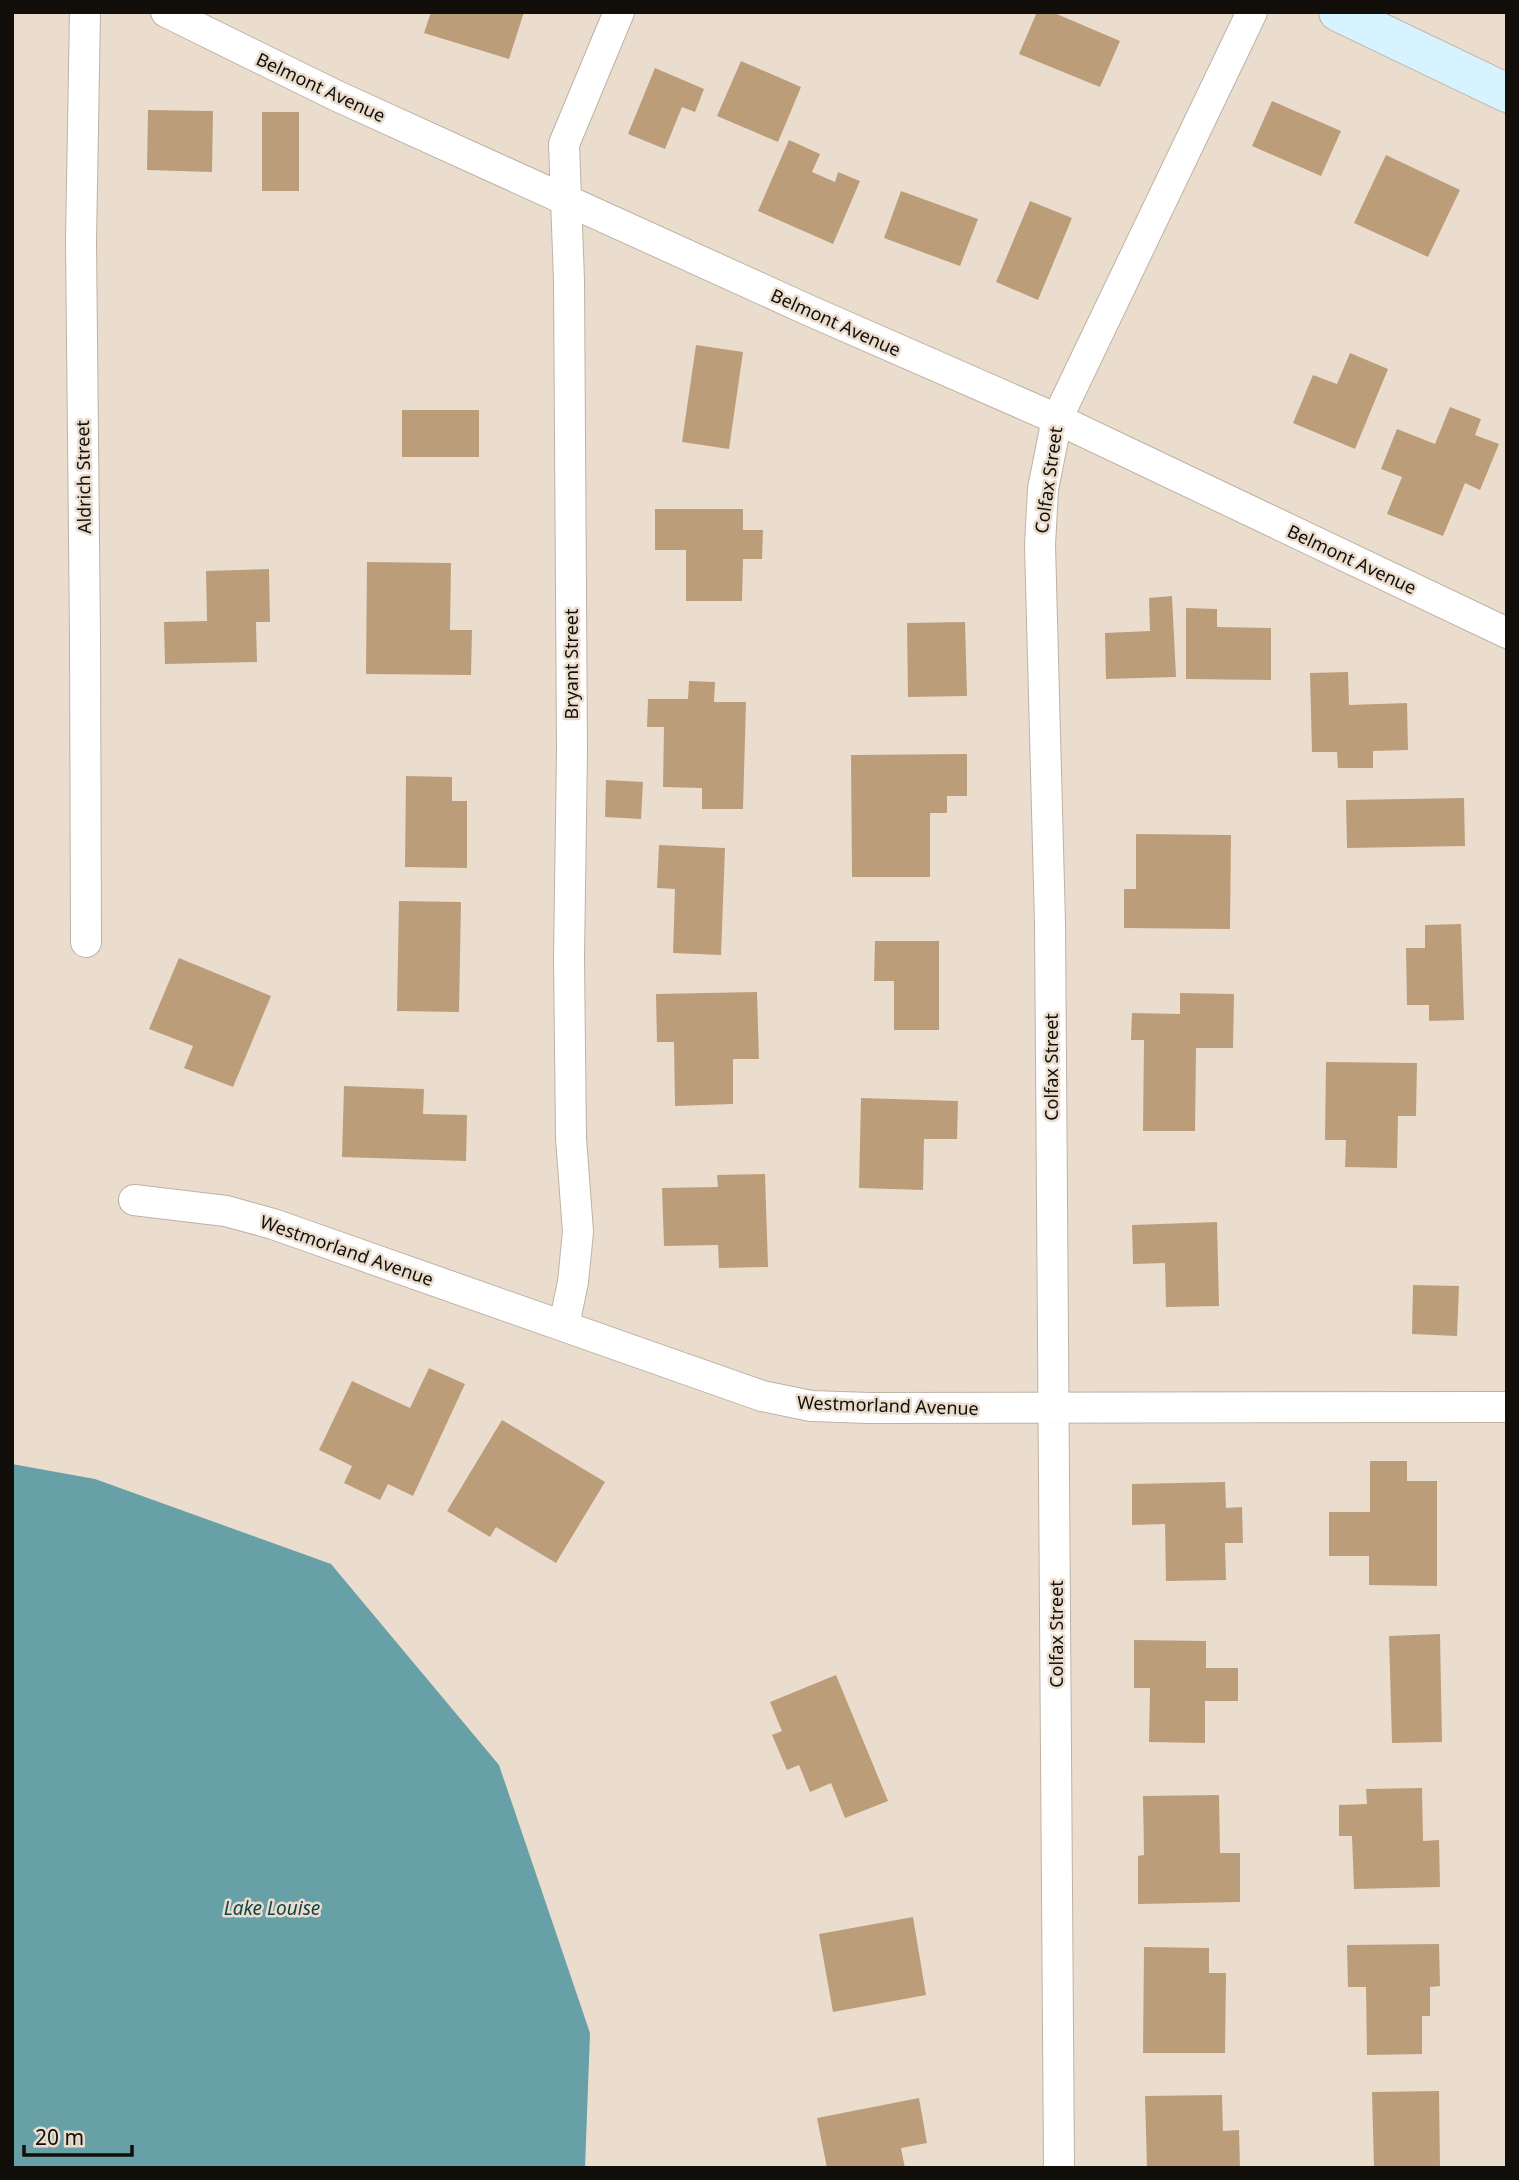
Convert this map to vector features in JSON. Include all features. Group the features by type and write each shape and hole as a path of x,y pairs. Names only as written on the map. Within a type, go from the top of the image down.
{"street":[{"name":"Aldrich Street","path":"85,12 81,254 86,942"},
{"name":"Belmont Avenue","path":"166,12 337,96 808,310 1056,419 1507,634"},
{"name":"Bryant Street","path":"564,1325 573,1282 578,1232 571,1138 569,280 564,144 620,12"},
{"name":"Colfax Street","path":"1059,2168 1050,909 1040,545 1043,489 1056,419 1252,12"},
{"path":"1338,12 1507,93"},
{"name":"Westmorland Avenue","path":"134,1200 226,1211 273,1224 762,1396 811,1406 1054,1409 1507,1407"}],"water":[{"name":"Lake Louise","path":"12,1464 95,1479 331,1564 499,1765 590,2033 585,2168 12,2168"}],"building":[{"path":"431,12 524,12 509,59 424,33"},
{"path":"1037,12 1052,12 1120,41 1100,87 1019,54"},
{"path":"741,61 801,87 778,142 717,116"},
{"path":"655,68 704,89 695,112 682,107 665,149 628,134"},
{"path":"1272,101 1341,131 1321,176 1252,146"},
{"path":"148,110 213,111 212,172 147,170"},
{"path":"262,112 299,112 299,191 262,191"},
{"path":"789,140 820,154 812,172 835,182 838,172 860,181 833,244 758,211"},
{"path":"1386,155 1460,190 1428,257 1354,223"},
{"path":"901,191 978,219 960,266 884,238"},
{"path":"1030,201 1072,218 1038,300 996,282"},
{"path":"696,345 743,352 729,449 682,442"},
{"path":"1350,353 1388,369 1355,449 1293,423 1313,375 1337,384"},
{"path":"1450,407 1481,419 1475,435 1499,444 1480,490 1465,483 1443,536 1387,514 1402,477 1381,469 1397,429 1435,444"},
{"path":"402,410 479,410 479,457 402,457"},
{"path":"655,509 743,509 743,530 763,530 762,559 743,559 742,601 686,601 686,550 655,550"},
{"path":"367,562 451,563 450,630 472,630 471,675 366,674"},
{"path":"269,569 270,622 256,622 257,662 165,664 164,622 207,621 206,571"},
{"path":"1172,596 1176,677 1106,679 1105,633 1150,631 1149,598"},
{"path":"1186,608 1217,609 1217,627 1271,628 1271,680 1186,679"},
{"path":"965,622 967,696 908,697 907,623"},
{"path":"1348,672 1349,705 1407,703 1408,750 1373,751 1373,768 1338,768 1337,752 1312,752 1310,673"},
{"path":"689,681 715,682 714,702 746,702 743,809 702,809 702,788 663,787 664,727 647,727 648,699 688,699"},
{"path":"967,754 967,796 947,796 947,813 930,813 930,877 852,877 851,755"},
{"path":"406,776 452,777 452,801 467,801 467,868 405,867"},
{"path":"606,780 643,782 641,819 605,817"},
{"path":"1464,798 1465,846 1347,848 1346,800"},
{"path":"1136,834 1231,835 1230,929 1124,928 1124,889 1136,889"},
{"path":"659,845 725,848 721,955 673,953 675,889 657,888"},
{"path":"399,901 461,902 459,1012 397,1011"},
{"path":"1461,924 1464,1020 1429,1021 1429,1005 1407,1005 1406,948 1425,948 1425,925"},
{"path":"875,941 939,941 939,1030 894,1030 894,981 874,981"},
{"path":"179,958 271,996 233,1087 184,1068 193,1046 149,1029"},
{"path":"757,992 759,1059 733,1059 733,1104 675,1106 674,1042 657,1042 656,994"},
{"path":"1180,993 1234,994 1233,1048 1196,1048 1195,1131 1143,1131 1144,1040 1131,1040 1132,1013 1180,1014"},
{"path":"1326,1062 1417,1063 1416,1116 1398,1116 1397,1168 1345,1167 1346,1140 1325,1140"},
{"path":"344,1086 424,1089 423,1114 467,1115 466,1161 342,1157"},
{"path":"861,1098 958,1101 957,1139 924,1139 923,1190 859,1188"},
{"path":"765,1174 768,1267 719,1268 718,1245 664,1246 662,1188 718,1187 717,1175"},
{"path":"1217,1222 1219,1306 1166,1307 1165,1263 1133,1264 1132,1225"},
{"path":"1413,1285 1459,1286 1457,1336 1412,1334"},
{"path":"429,1368 465,1384 413,1496 388,1484 380,1500 344,1483 352,1466 319,1450 352,1381 410,1408"},
{"path":"502,1420 605,1482 556,1563 496,1527 490,1537 447,1511"},
{"path":"1370,1461 1407,1461 1407,1481 1437,1481 1437,1586 1369,1585 1369,1556 1329,1556 1329,1512 1370,1512"},
{"path":"1225,1482 1226,1508 1242,1507 1243,1543 1225,1543 1226,1580 1166,1581 1165,1524 1132,1525 1132,1484"},
{"path":"1440,1634 1442,1742 1392,1743 1389,1636"},
{"path":"1134,1640 1206,1641 1206,1668 1238,1668 1238,1701 1205,1701 1205,1743 1149,1742 1150,1688 1134,1688"},
{"path":"836,1675 888,1801 845,1818 831,1783 810,1792 799,1765 787,1770 772,1735 782,1731 770,1702"},
{"path":"1422,1788 1423,1841 1439,1840 1440,1887 1354,1889 1352,1836 1339,1836 1339,1805 1367,1804 1366,1789"},
{"path":"1219,1795 1220,1853 1240,1853 1240,1902 1138,1904 1138,1856 1144,1855 1143,1796"},
{"path":"913,1917 926,1995 833,2012 819,1934"},
{"path":"1439,1944 1440,1986 1430,1987 1430,2016 1422,2016 1422,2054 1367,2055 1366,1987 1348,1987 1347,1945"},
{"path":"1144,1947 1209,1948 1209,1973 1226,1973 1225,2053 1143,2053"},
{"path":"1439,2091 1440,2168 1374,2168 1372,2092"},
{"path":"1222,2095 1223,2131 1239,2130 1240,2168 1147,2168 1145,2096"},
{"path":"919,2098 927,2143 901,2148 905,2168 827,2168 817,2118"}]}
